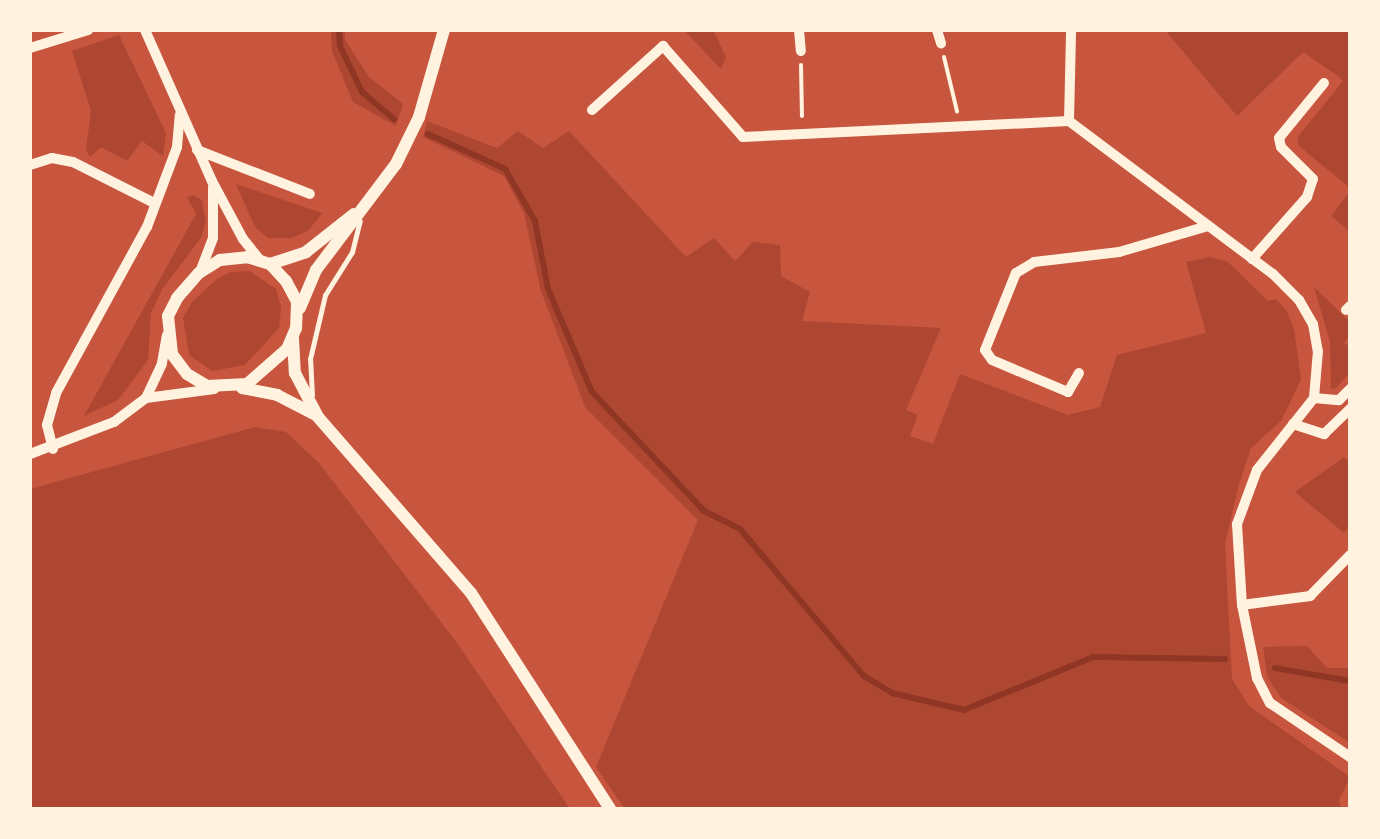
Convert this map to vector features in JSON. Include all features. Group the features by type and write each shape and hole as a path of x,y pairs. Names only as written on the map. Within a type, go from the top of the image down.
{"street":[{"path":"30,48 88,30"},
{"path":"145,30 196,149 243,239 294,292 298,315"},
{"path":"444,30 419,117 396,164 311,278 293,338 295,373 318,417 470,593 610,809"},
{"path":"798,30 800,50"},
{"path":"937,30 941,43"},
{"path":"1069,121 1071,30"},
{"path":"592,110 664,46 743,138 1069,121 1252,258 1299,300 1312,324 1318,351 1314,398 1258,470 1237,524 1242,605 1257,678 1270,703 1350,757"},
{"path":"1252,258 1306,197 1313,179 1281,147 1280,138 1324,83"},
{"path":"52,449 48,425 56,394 147,227 178,146 180,114"},
{"path":"196,149 310,194"},
{"path":"30,164 52,158 73,162 154,202"},
{"path":"199,273 213,238 212,181"},
{"path":"30,454 52,449 114,422 146,398 162,363 176,298 199,273 220,260 265,262 306,252 364,206"},
{"path":"1079,373 1068,392 992,360 985,350 1016,274 1034,262 1119,252 1208,226"},
{"path":"167,334 172,354 187,374 227,388 277,394 318,417"},
{"path":"146,398 227,388 258,377 293,338"},
{"path":"1314,398 1323,402 1339,400 1350,388"},
{"path":"1294,424 1324,434 1350,409"},
{"path":"1242,605 1310,596 1350,556"}],"lane":[{"path":"318,417 311,390 312,346 325,295 352,252 364,206"}],"path":[{"path":"941,43 960,126"},
{"path":"800,50 802,134"}],"shaded area":[{"path":"331,30 345,30 345,40 369,77 403,104 396,126 353,102 332,51"},
{"path":"684,30 713,30 726,57 721,69"},
{"path":"1165,30 1350,30 1350,188 1299,146 1297,138 1343,81 1338,76 1303,52 1237,116"},
{"path":"119,35 166,133 163,156 142,141 127,161 101,147 90,157 86,150 91,111 72,51"},
{"path":"427,121 497,148 518,131 543,148 569,131 686,257 714,238 735,261 753,242 780,245 781,276 810,292 802,321 941,328 906,410 918,415 910,436 933,444 960,374 1068,415 1100,407 1117,355 1206,333 1186,262 1211,257 1228,262 1268,301 1276,299 1286,310 1294,329 1301,380 1281,421 1251,448 1225,544 1232,679 1249,706 1350,777 1339,800 1341,809 625,809 596,767 698,520 585,407 541,291 524,213 504,176 423,137"},
{"path":"236,184 322,213 309,230 292,238 268,238 255,227"},
{"path":"1350,191 1350,232 1331,216"},
{"path":"193,195 202,200 206,222 201,238 163,288 151,313 148,360 118,400 84,416 196,214 187,197"},
{"path":"250,271 276,289 281,308 279,328 245,365 212,371 189,355 183,318 192,302 217,279 231,272"},
{"path":"1314,287 1350,322 1350,335 1344,343 1350,347 1350,372 1331,389 1330,342"},
{"path":"255,427 286,432 319,463 457,643 570,809 30,809 30,489"},
{"path":"1344,457 1350,463 1350,526 1344,533 1295,492"},
{"path":"1307,646 1327,668 1350,668 1350,743 1281,698 1267,676 1263,647"}],"waterway":[{"path":"339,30 340,46 362,92 394,119"},
{"path":"428,134 505,169 535,221 548,289 592,392 704,511 740,529 864,676 892,693 964,710 1093,657 1225,659"},
{"path":"1275,668 1350,681"}]}
